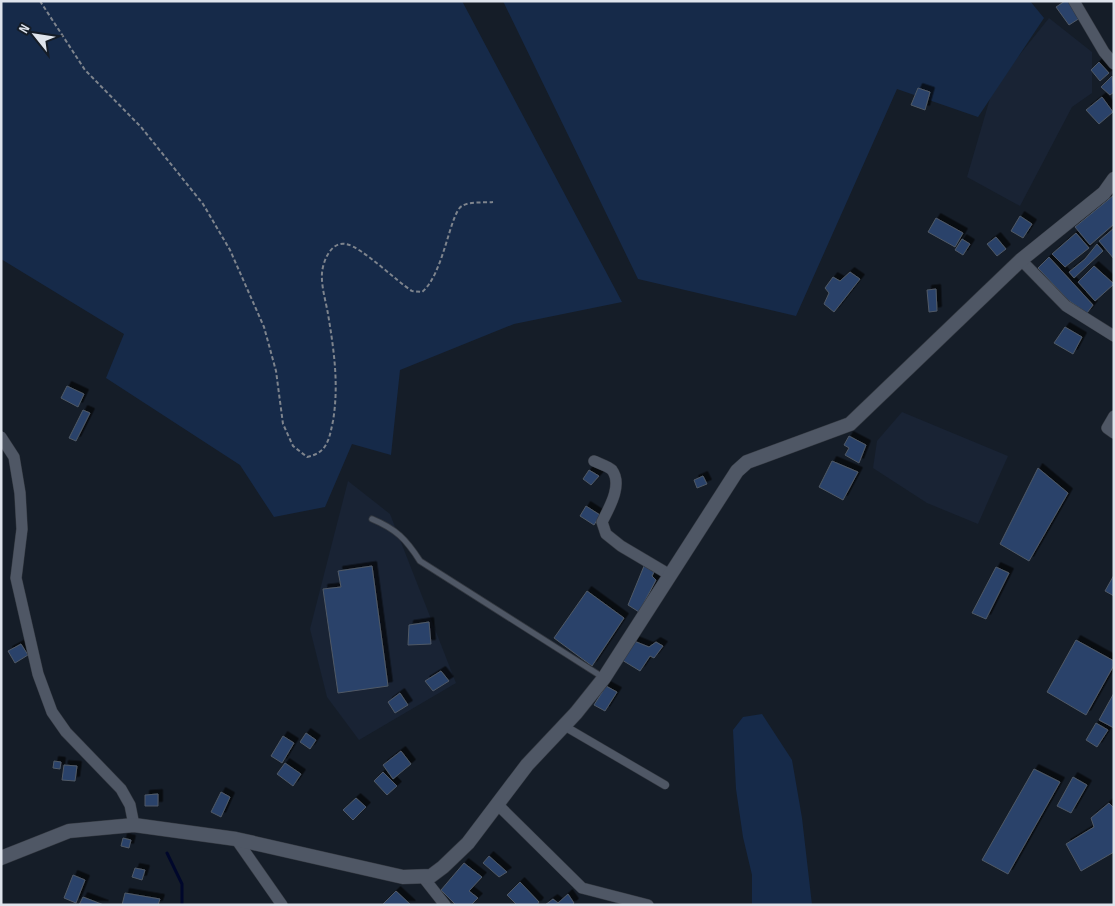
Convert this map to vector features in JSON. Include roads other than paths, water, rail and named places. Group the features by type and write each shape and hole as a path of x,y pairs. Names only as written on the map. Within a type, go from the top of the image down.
{"street":[{"path":"1074,1 1104,52 1114,64"},
{"path":"1,858 69,831 134,824 236,839 403,877 431,876 468,843 527,765 564,726 604,678 736,471 747,462 850,424 1021,260 1104,193 1114,179"},
{"path":"1021,260 1066,306 1114,336"},
{"path":"1114,416 1107,428 1114,433"},
{"path":"1,437 14,457 20,493 22,528 16,578 38,674 52,712 66,732 122,789 130,805 134,824"},
{"path":"594,461 611,468 616,478 613,500 602,522 606,534 670,575"},
{"path":"564,726 665,785"},
{"path":"497,804 582,888 648,905"},
{"path":"236,839 282,905"},
{"path":"423,877 445,905"}],"lane":[{"path":"372,519 391,527 402,536 420,561 604,678"}],"waterway":[{"path":"167,853 182,884 182,905"}]}
